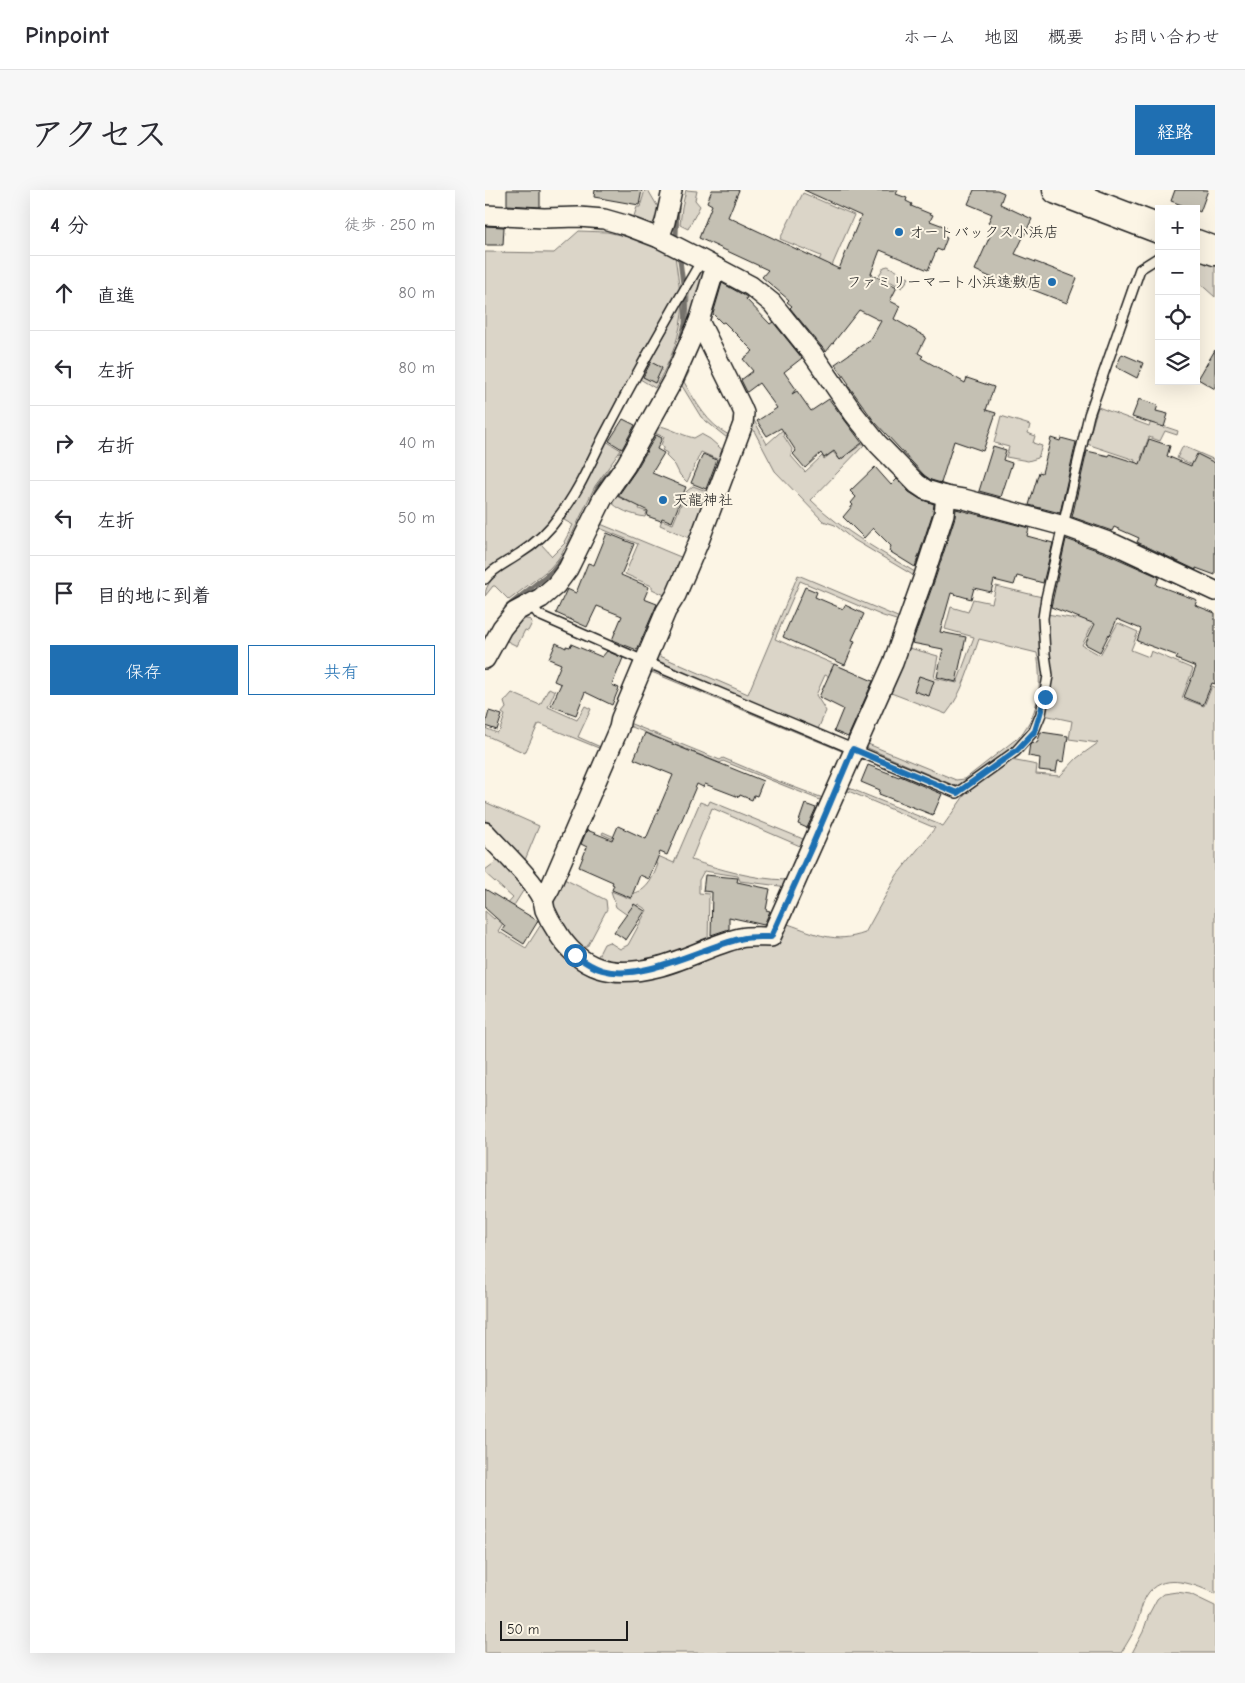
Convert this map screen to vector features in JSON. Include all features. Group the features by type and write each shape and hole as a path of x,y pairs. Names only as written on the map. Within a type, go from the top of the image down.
{"highway":[{"path":"1057,190 1155,227"},
{"path":"1200,245 1215,251"}],"street":[{"path":"659,238 665,222 672,190"},
{"path":"485,215 604,219 625,224 659,238 710,264 751,286 772,303 878,444 917,484 926,490 946,496 964,498 1064,526 1113,544 1215,591"},
{"path":"485,659 506,622 515,612 541,598 556,585 568,569 603,498 626,465 673,380 699,321 713,275 710,264"},
{"path":"543,900 550,888 619,728 621,718 644,661 666,611 676,595 699,541 743,424 744,413 699,321"},
{"path":"485,832 543,900 548,916 566,946 587,964 601,970 611,972 633,971 658,967 717,945 742,938 771,937 853,749 893,663 941,523 946,496"}],"lane":[{"path":"530,603 539,615 957,793 1017,750 1035,731 1045,697 1048,676 1043,618 1046,598 1089,416 1140,269 1155,260"},
{"path":"485,578 496,568 532,545 549,530 561,514 580,485 603,437 681,297 687,287 710,264"}],"shaded area":[{"path":"645,190 648,190 662,214 657,225 653,226 633,219 637,207 640,207"},
{"path":"686,190 697,191 695,200 700,206 688,229 680,225"},
{"path":"803,193 854,215 831,268 812,275 821,256 780,239"},
{"path":"579,231 607,232 633,238 675,256 680,292 600,435 577,484 546,527 531,541 485,572 485,252 554,253"},
{"path":"1200,255 1215,261 1215,297 1200,284"},
{"path":"888,266 909,278 902,288 879,275 884,267"},
{"path":"702,268 705,273 688,324 689,293"},
{"path":"683,302 675,346 655,388 640,379"},
{"path":"700,337 737,405 732,442 701,417 679,381","holes":["700,343 734,411 729,435 708,419 684,382"]},
{"path":"1098,407 1149,426 1151,422 1178,431 1177,435 1165,431 1160,441 1149,437 1141,458 1154,463 1133,467 1135,460 1087,444"},
{"path":"750,413 767,444 786,427 802,421 783,435 792,449 791,456 805,472 822,456 824,459 833,452 840,460 865,442 811,500 850,532 920,575 903,622 883,616 800,581 775,639 850,671 845,683 825,675 816,695 826,711 818,729 654,660","holes":["753,429 775,471 823,521 835,525 851,538 916,577 900,618 798,575 748,694 660,656 658,653 749,430"]},
{"path":"1001,416 1030,425 1028,433 1035,436 1033,443 1042,446 1038,458 1028,461 1006,457 1009,447 994,443"},
{"path":"654,425 694,438 701,434 710,439 727,454 669,597 652,589 652,586 625,574 638,544 597,527 598,523 683,558 691,539 660,525 662,520 673,524 686,492 693,486 706,491 719,460 701,452 687,482 666,456 667,453 662,450 664,447 661,445 664,437 650,431"},
{"path":"606,441 621,450 595,486 567,545 558,559 549,569 509,600 495,586 485,596 491,580 541,544 552,556 565,543 573,525 564,520 584,487"},
{"path":"1183,446 1215,460 1215,466 1210,473 1177,458"},
{"path":"629,468 650,481 639,509 647,512 645,517 625,512 609,500 614,495 631,503 636,492 622,485"},
{"path":"996,586 1042,597 1044,666 1041,702 1031,730 1017,746 965,783 955,786 863,746 906,647 938,656 934,678 957,683 974,637 945,629 951,607 968,612 973,599 992,603","holes":["979,639 1037,653 1038,697 1027,727 1020,736 965,779 956,780 868,744 867,740 891,693 946,714 957,698"]},
{"path":"1047,614 1076,619 1080,616 1094,622 1082,645 1100,655 1118,623 1138,632 1131,650 1149,657 1151,651 1193,669 1182,698 1204,706 1212,686 1215,687 1215,1594 1181,1582 1172,1581 1156,1586 1146,1596 1135,1629 1121,1653 485,1653 485,911 494,919 513,898 485,873 485,870 501,858 530,895 523,891 498,931 526,948 540,926 547,927 603,973 721,948 778,940 844,786 943,826 964,796 987,775 1011,760 1037,765 1036,774 1060,776 1077,758 1098,743 1069,739 1072,721 1044,715 1049,699 1052,677 1048,654","holes":["846,790 935,828 897,875 865,933 835,938 788,924"]},
{"path":"521,618 531,620 532,623 528,631 525,630 517,646 507,641 507,634"},
{"path":"650,669 848,751 825,802 723,761 720,763 627,725","holes":["650,672 844,752 823,798 723,758 720,760 629,723"]},
{"path":"549,688 555,691 548,707 577,720 585,706 591,709 578,737 605,749 545,887 485,825 485,802 539,826 525,860 544,882 601,749 540,724 525,753 485,735 485,728 497,733 500,730 505,715 502,713 506,708 504,702 512,693 540,705"},
{"path":"710,801 808,841 788,887 740,881 738,876 704,871 699,880 699,893 709,894 708,943 657,963 595,962 604,944 609,942 620,949 628,945 647,910 638,904 630,917 616,907 611,891 631,899 634,893 647,886 658,864 628,851 620,842 602,834 603,832 674,863 700,802 708,805","holes":["712,808 800,846 786,880 738,873 691,860"]},
{"path":"576,849 564,879 606,900 607,909 587,947 578,947 550,908"},
{"path":"1177,1592 1190,1594 1215,1606 1215,1653 1132,1653 1157,1599 1163,1594"}],"building":[{"path":"507,190 540,190 540,207 507,205"},
{"path":"595,190 642,190 639,205 594,197"},
{"path":"712,190 739,190 728,217 839,269 861,216 804,190 898,190 896,194 907,198 906,201 912,204 911,206 933,215 930,221 946,227 942,236 947,238 942,251 937,249 928,270 880,250 871,274 897,287 890,301 900,306 894,319 926,337 918,353 923,356 921,358 965,383 967,378 994,387 986,410 996,413 983,451 954,441 941,483 931,480 924,475 874,421 835,364 871,339 881,321 859,310 826,352 790,308 792,306 787,302 789,300 762,277 768,270 699,238 712,205 707,202"},
{"path":"974,190 997,190 1004,193 1000,204 1032,219 1015,254 1077,278 1067,303 1005,279 1003,283 975,270 994,227 988,223 992,214 968,204"},
{"path":"1175,190 1208,190 1200,212 1200,205 1182,205 1171,201"},
{"path":"485,226 504,227 503,245 485,245"},
{"path":"722,283 747,297 746,299 770,324 773,322 802,358 784,372 796,389 792,394 797,391 811,411 829,399 862,443 840,460 834,451 824,458 821,453 805,468 793,454 796,451 781,428 767,436 757,421 777,408 759,383 747,392 741,380 753,371 743,359 753,351 724,322 722,323 713,314"},
{"path":"1215,350 1215,389 1200,380 1200,376"},
{"path":"1122,354 1143,363 1137,378 1116,367"},
{"path":"651,362 662,368 655,383 643,377"},
{"path":"1139,399 1158,405 1156,411 1168,414 1164,427 1132,417"},
{"path":"623,419 635,425 622,449 609,441"},
{"path":"656,435 662,438 657,449 664,453 652,473 686,487 672,522 662,518 661,521 647,516 648,511 618,496 636,470"},
{"path":"1051,438 1060,441 1061,438 1076,442 1060,513 1029,505 1039,472 1042,473"},
{"path":"1149,439 1170,446 1167,456 1191,466 1197,454 1215,463 1215,575 1196,568 1196,570 1137,542 1139,538 1114,527 1112,531 1072,517 1087,451 1109,456 1109,454 1140,464"},
{"path":"993,446 1006,450 1003,460 1012,463 1001,497 979,491"},
{"path":"703,454 717,460 706,489 691,483"},
{"path":"875,467 891,485 897,479 909,492 920,499 934,504 915,567 889,551 891,546 873,528 864,538 843,517 853,505 851,503 856,497 850,491"},
{"path":"956,509 1029,528 1027,536 1053,543 1043,583 1017,576 1014,585 994,580 991,592 974,588 971,599 951,593 940,632 966,637 956,682 937,677 943,649 912,643 935,579"},
{"path":"607,533 634,544 621,575 649,587 644,599 657,604 637,650 612,640 622,616 597,606 587,627 556,613 567,589 576,593 588,563 594,565"},
{"path":"1066,539 1105,553 1159,577 1156,585 1197,600 1195,605 1215,613 1215,684 1212,683 1203,705 1184,697 1196,667 1176,659 1178,656 1137,641 1141,629 1117,619 1100,652 1085,644 1095,624 1051,607"},
{"path":"805,587 817,592 815,597 843,609 845,605 864,614 852,640 855,641 845,665 783,637"},
{"path":"556,643 566,648 566,646 570,647 571,644 602,657 607,651 623,658 612,685 619,688 612,705 585,692 576,715 551,706 561,684 554,681 561,664 549,659"},
{"path":"834,664 873,681 848,737 834,731 843,709 819,697"},
{"path":"919,676 934,681 929,696 914,691"},
{"path":"489,711 502,715 497,730 485,726"},
{"path":"1041,732 1068,736 1064,762 1058,761 1056,772 1039,770 1040,758 1028,756 1030,744 1032,742 1037,743"},
{"path":"645,733 763,781 757,796 754,795 752,800 705,784 703,787 697,784 667,855 660,852 649,879 640,875 631,898 612,890 613,882 579,867 587,847 581,844 587,830 612,840 618,826 646,839 673,775 634,759"},
{"path":"868,765 942,794 933,815 879,794 880,790 861,782"},
{"path":"805,804 816,808 807,828 798,824"},
{"path":"705,875 738,878 737,882 770,889 766,910 770,911 764,925 729,917 729,929 711,935 712,892 703,891"},
{"path":"485,889 538,921 524,944 502,930 505,926 485,908"},
{"path":"634,904 645,911 626,940 614,932"}],"waterway":[{"path":"676,235 677,206"},
{"path":"680,260 683,284"},
{"path":"679,346 685,324 686,298"},
{"path":"593,498 598,487 610,471"},
{"path":"507,607 551,572 565,555"}],"place":[{"name":"オートバックス小浜店","path":"899,232"},
{"name":"ファミリーマート小浜遠敷店","path":"1052,282"},
{"name":"天龍神社","path":"663,500"}],"route":[{"path":"575,955 587,964 601,970 611,972 633,971 658,967 717,945 742,938 771,937 853,749 957,793 1017,750 1035,731 1045,697"}]}
